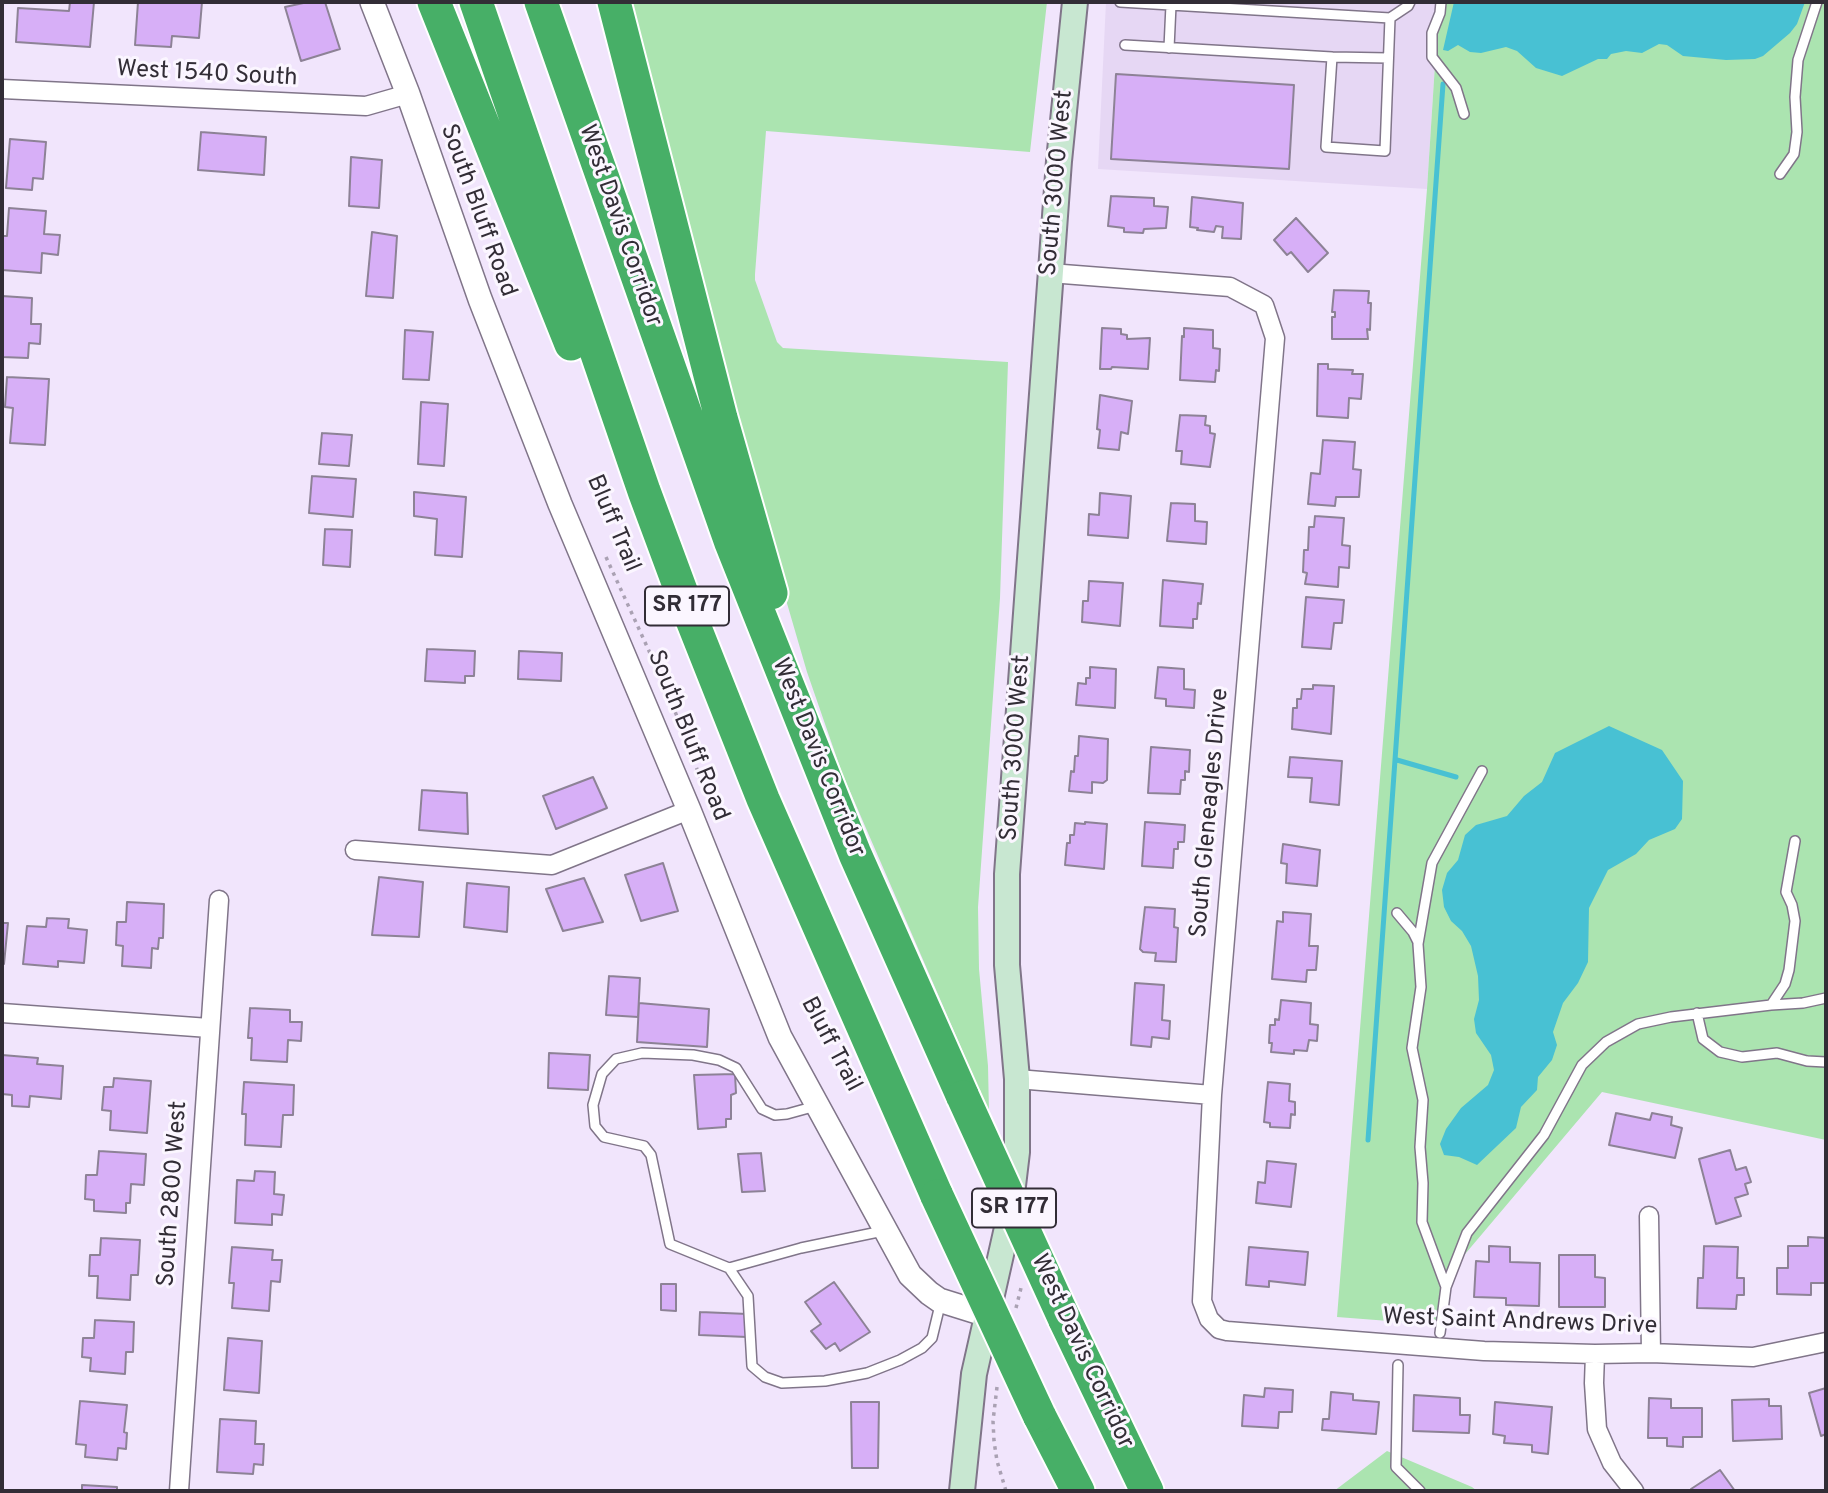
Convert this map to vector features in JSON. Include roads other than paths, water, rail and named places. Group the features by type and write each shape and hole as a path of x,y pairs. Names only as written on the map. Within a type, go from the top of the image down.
{"highway":[{"path":"434,2 704,677 744,748"},
{"name":"SR 177","path":"476,2 644,491 778,834 937,1196 1078,1491"},
{"name":"West Davis Corridor","path":"541,2 731,543 808,738 916,995 1064,1318 1147,1491"},
{"path":"614,2 721,418 788,648 808,738"}],"main road":[{"name":"South 3000 West","path":"962,1491 969,1402 1014,1186 1018,1128 1017,1079 1007,965 1007,886 1050,272 1075,2"}],"street":[{"name":"South Bluff Road","path":"372,2 408,94 480,299 555,491 700,809 780,1037 910,1275 929,1293 942,1300 987,1315"},
{"name":"West 1540 South","path":"2,89 355,106 366,106 408,94"},
{"name":"South Gleneagles Drive","path":"1050,272 1230,287 1264,305 1275,338 1212,1095 1202,1301 1213,1324"},
{"path":"355,850 552,865 700,809"},
{"name":"South 2800 West","path":"179,1491 219,900"},
{"path":"2,1013 209,1028"},
{"path":"1017,1079 1212,1095"},
{"path":"1649,1216 1651,1353"},
{"name":"West Saint Andrews Drive","path":"1213,1324 1227,1331 1429,1348 1595,1354 1753,1357 1826,1342"},
{"path":"1595,1354 1597,1429 1612,1463 1634,1491"}],"lane":[{"path":"1120,2 1390,18 1410,2"},
{"path":"1441,2 1440,13 1432,33 1432,57 1456,88 1464,114"},
{"path":"1780,174 1794,154 1798,60 1816,2"},
{"path":"1169,48 1171,5"},
{"path":"1332,57 1326,147 1385,151 1390,18"},
{"path":"1125,45 1388,58"},
{"path":"1446,1287 1422,1222 1420,1147 1423,1100 1412,1048 1421,986 1419,944 1432,863 1482,771"},
{"path":"1770,1005 1785,984 1789,970 1795,921 1786,892 1795,841"},
{"path":"1397,913 1419,944"},
{"path":"1440,1333 1446,1287 1467,1233 1544,1135 1582,1065 1606,1042 1638,1024 1697,1013 1803,1003 1826,998"},
{"path":"1697,1013 1703,1040 1720,1052 1742,1056 1777,1054 1826,1062"},
{"path":"818,1105 775,1115 762,1109 736,1068 719,1060 693,1055 642,1053 616,1059 602,1074 593,1105 595,1126 604,1137 644,1146 651,1155 670,1244 729,1268 748,1296 752,1366 765,1377 782,1383 804,1383 845,1378 888,1366 912,1354 932,1338 942,1300"},
{"path":"729,1268 802,1248 885,1231"},
{"path":"1398,1365 1396,1467 1420,1491"}],"water":[{"path":"1454,2 1805,2 1797,24 1790,33 1763,56 1755,59 1726,60 1683,56 1667,45 1659,44 1642,53 1626,51 1611,54 1607,59 1598,59 1562,76 1536,68 1517,51 1506,47 1481,53 1470,52 1458,45 1448,51 1443,50"},
{"path":"1609,726 1662,750 1683,781 1682,819 1675,829 1649,840 1636,854 1608,870 1589,908 1588,962 1578,983 1563,1003 1553,1032 1557,1045 1552,1060 1538,1077 1537,1090 1521,1107 1516,1128 1477,1165 1459,1157 1444,1155 1440,1144 1446,1129 1461,1108 1488,1085 1494,1070 1491,1055 1476,1033 1474,1019 1479,1000 1478,976 1471,946 1462,931 1451,921 1444,907 1442,890 1447,873 1458,860 1465,835 1476,825 1507,816 1524,796 1542,782 1555,753"}],"waterway":[{"path":"1368,1140 1443,84"},
{"path":"1397,760 1456,777"}]}
